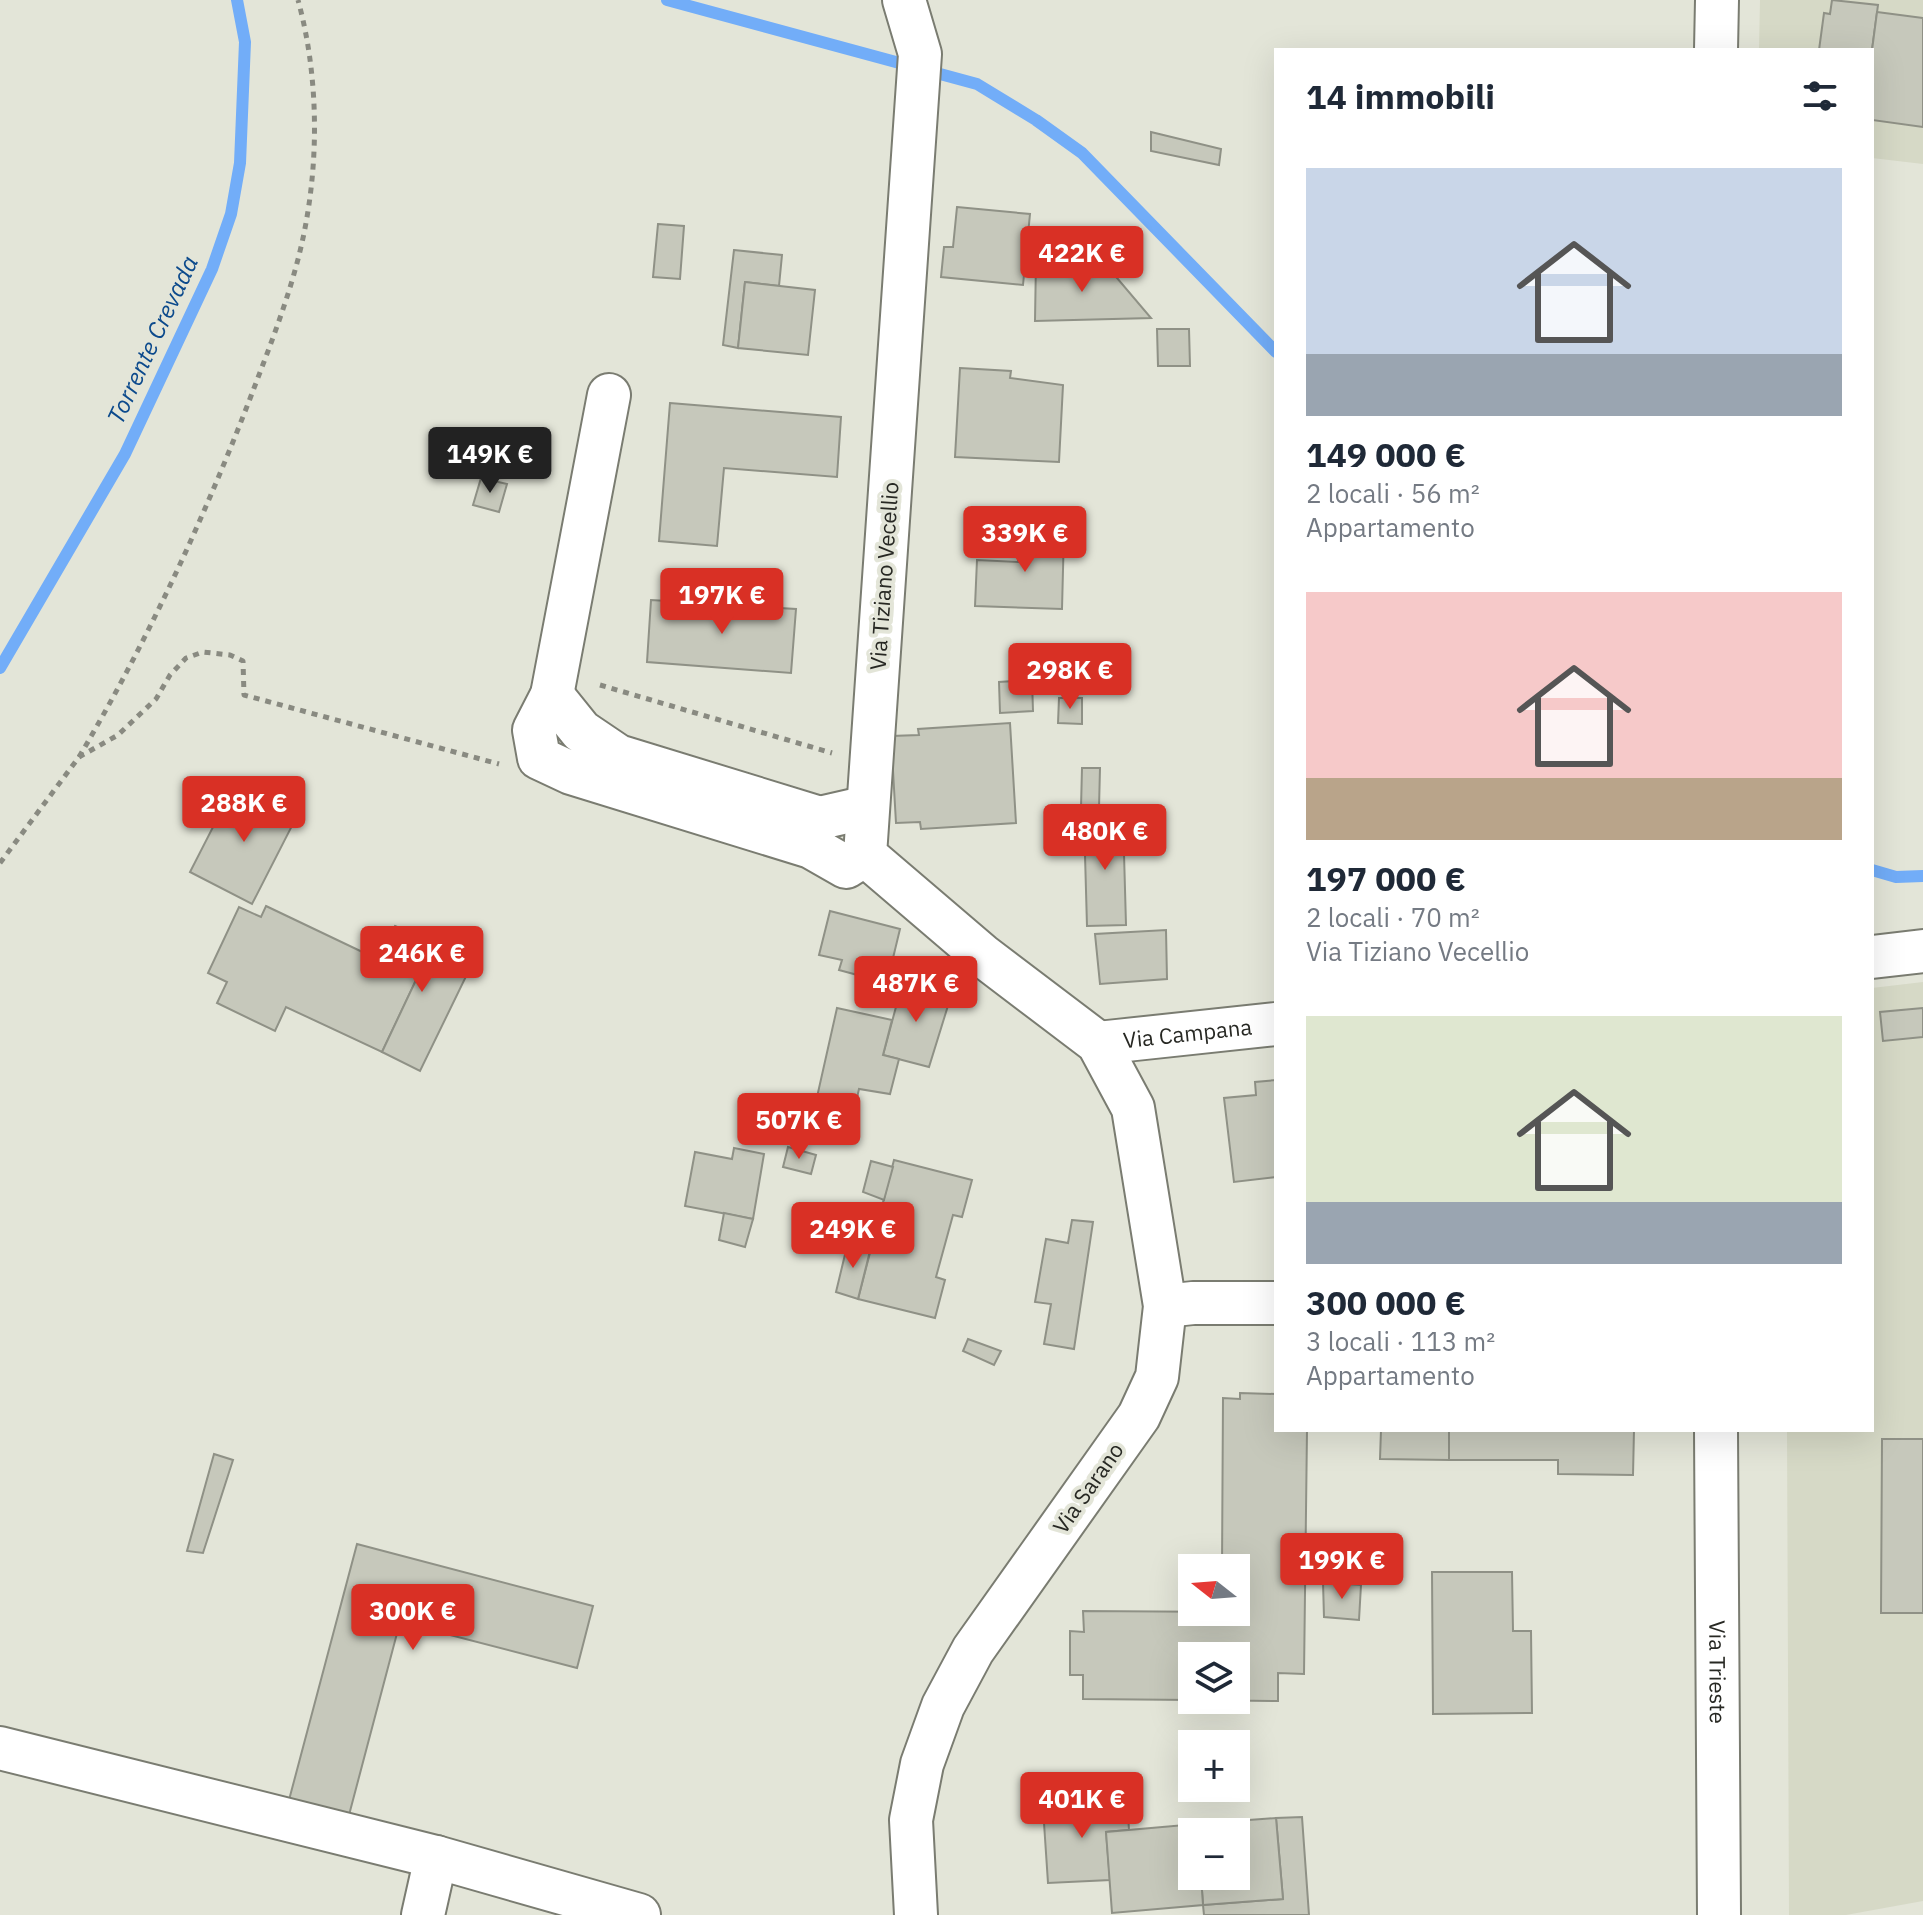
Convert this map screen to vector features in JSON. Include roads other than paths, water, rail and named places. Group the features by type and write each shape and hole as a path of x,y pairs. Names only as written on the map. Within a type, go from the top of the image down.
{"street":[{"name":"Via Tiziano Vecellio","path":"865,855 919,71 904,0"},
{"path":"1716,48 1717,0"},
{"path":"609,395 554,684 534,730 539,758 571,773 811,847 846,867 865,855 982,955 1098,1043"},
{"path":"554,684 581,731 618,756 820,818 868,807"},
{"path":"1874,957 1923,951"},
{"name":"Via Campana","path":"1098,1043 1274,1024"},
{"name":"Via Sarano","path":"916,1915 911,1820 922,1764 943,1706 973,1650 1139,1416 1157,1377 1165,1306 1133,1108 1098,1043"},
{"path":"1165,1306 1274,1303"},
{"name":"Via Trieste","path":"1716,1432 1719,1915"},
{"path":"0,1748 436,1857 639,1915"},
{"path":"423,1915 436,1857"}],"waterway":[{"name":"Torrente Crevada","path":"0,668 125,454 212,269 231,214 240,163 245,42 237,0"},
{"path":"667,0 977,84 1082,153 1274,350"},
{"path":"1874,871 1896,877 1923,876"}]}
